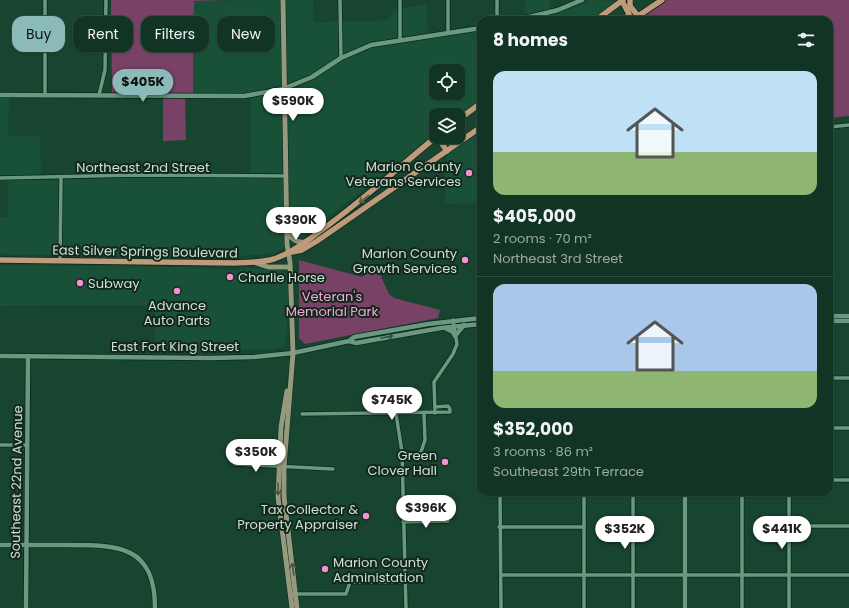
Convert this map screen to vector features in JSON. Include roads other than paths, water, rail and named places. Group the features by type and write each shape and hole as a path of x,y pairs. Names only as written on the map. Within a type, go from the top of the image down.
{"main road":[{"path":"283,0 285,176 293,353 281,467 293,594 292,608"},
{"path":"601,16 622,0 629,14 628,16"},
{"path":"630,0 630,6 638,16 662,0"},
{"path":"465,115 477,106"},
{"name":"East Silver Springs Boulevard","path":"288,253 302,250 477,130"},
{"name":"East Silver Springs Boulevard","path":"0,260 256,263 274,259 288,253 305,242 370,194 429,143"},
{"path":"442,144 447,151"},
{"path":"287,231 292,239 297,242 305,242"},
{"path":"256,263 268,267 290,268"},
{"path":"293,594 297,608"}],"street":[{"path":"45,0 45,95"},
{"path":"99,95 105,70 106,0"},
{"path":"340,0 341,58"},
{"path":"400,0 400,40"},
{"path":"448,0 448,33"},
{"path":"497,0 497,16"},
{"path":"533,16 558,10 582,0"},
{"path":"0,95 244,96 283,89 312,77 341,58 371,45 477,29"},
{"path":"833,127 849,125"},
{"name":"Northeast 2nd Street","path":"0,178 61,178 137,175 285,176"},
{"path":"60,261 61,178"},
{"path":"833,316 849,316"},
{"name":"East Fort King Street","path":"0,356 210,358 293,353 349,341 354,337 453,320 477,318"},
{"path":"435,413 434,382 453,354 457,344 453,320"},
{"path":"833,321 849,321"},
{"name":"East Fort King Street","path":"349,341 356,343 453,326 477,324"},
{"path":"455,336 464,325"},
{"path":"441,328 450,330 455,336"},
{"name":"Southeast 22nd Avenue","path":"26,608 28,356"},
{"path":"833,378 849,378"},
{"path":"302,414 446,414 450,412 448,406 435,407"},
{"path":"396,414 402,452 406,608"},
{"path":"402,452 417,454 421,452 426,440 424,414"},
{"path":"833,428 849,428"},
{"path":"0,445 27,445"},
{"path":"235,464 333,469"},
{"path":"833,480 849,480"},
{"path":"500,496 499,527 502,575 501,608"},
{"path":"584,496 584,608"},
{"path":"632,608 633,496"},
{"path":"685,496 685,608"},
{"path":"742,496 742,608"},
{"path":"789,496 789,608"},
{"path":"403,522 448,521"},
{"path":"790,526 849,526"},
{"path":"499,527 584,527"},
{"path":"0,545 103,545 126,551 143,562 150,576 153,587 155,608"},
{"path":"502,575 849,575"},
{"path":"293,594 346,594 350,582 406,582"}],"place":[{"name":"Marion County Veterans Services","path":"469,173"},
{"name":"Marion County Growth Services","path":"465,260"},
{"name":"Charlie Horse","path":"230,277"},
{"name":"Subway","path":"80,283"},
{"name":"Advance Auto Parts","path":"177,291"},
{"name":"Green Clover Hall","path":"445,462"},
{"name":"Tax Collector & Property Appraiser","path":"366,516"},
{"name":"Marion County Administation","path":"325,569"}],"park label":[{"name":"Veteran's Memorial Park","path":"332,304"}]}
